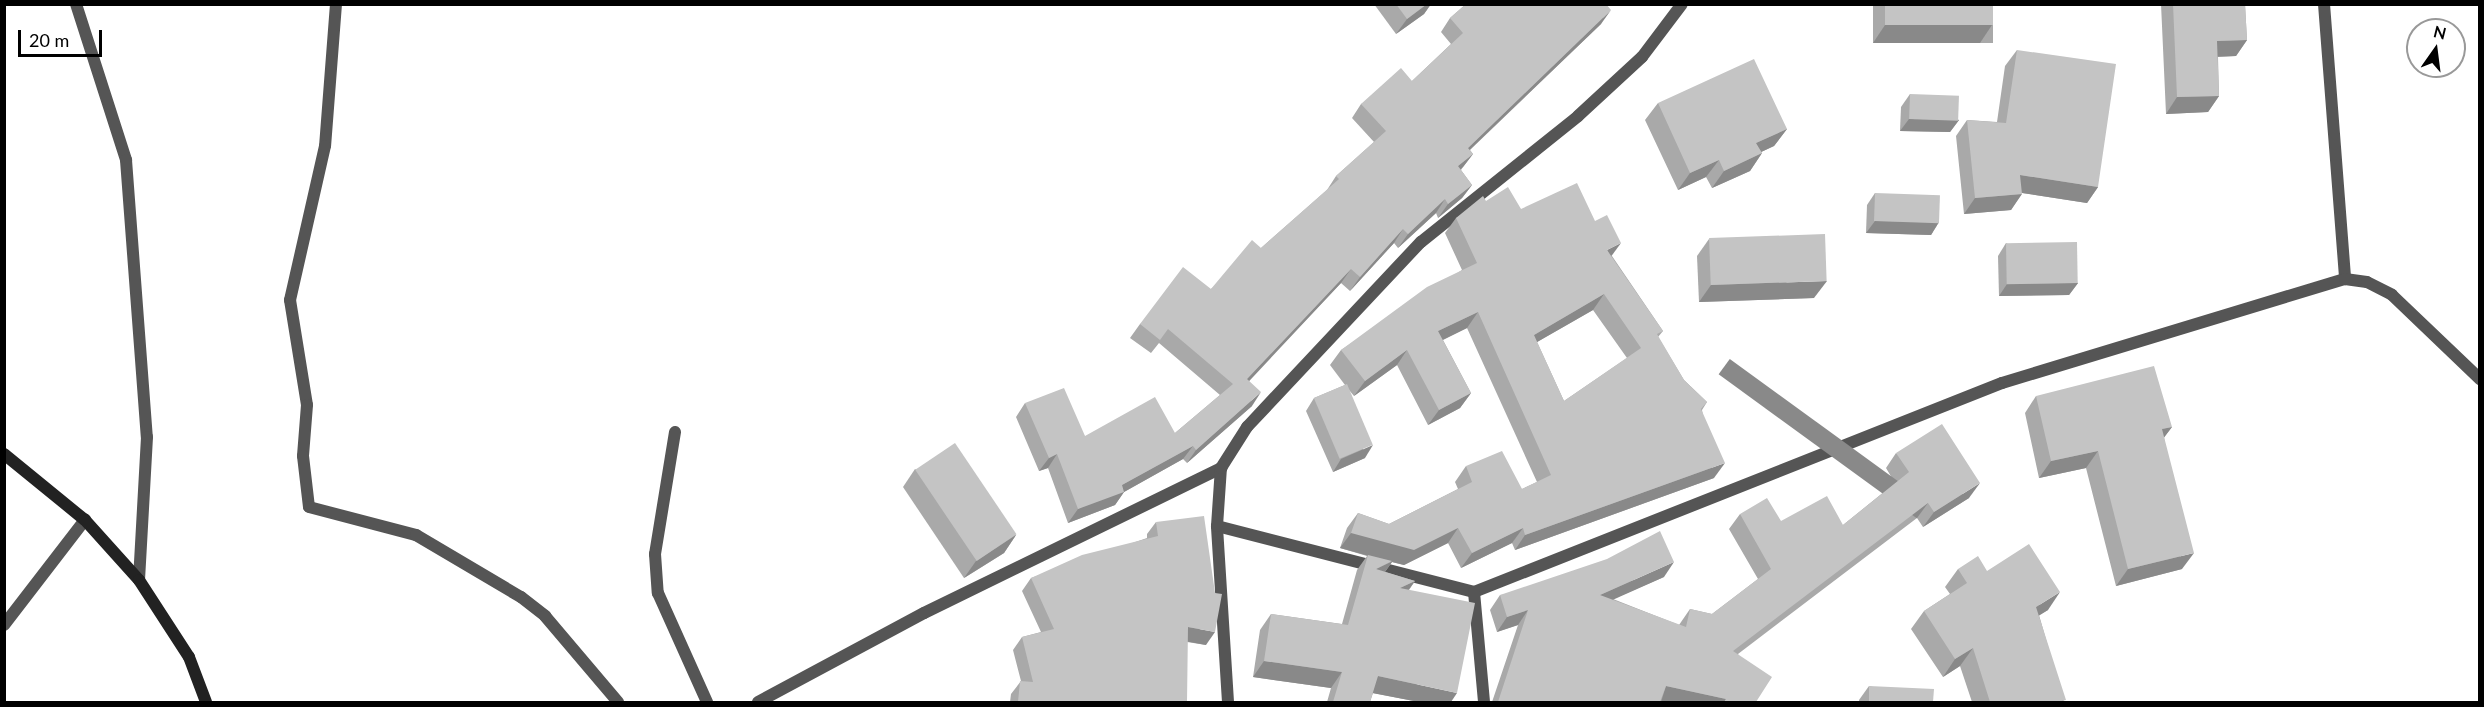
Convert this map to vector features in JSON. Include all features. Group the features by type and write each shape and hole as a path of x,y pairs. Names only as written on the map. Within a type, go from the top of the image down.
{"main road":[{"path":"4,454 85,520 139,580 189,657 206,702"}],"street":[{"path":"76,4 126,160 147,437 139,580"},
{"path":"336,4 325,146 290,300 307,405 303,456 309,507 416,535 521,597 545,616 618,702"},
{"path":"1228,702 1216,526 1221,468 1247,427 1421,242 1594,102 1642,57 1682,4"},
{"path":"2324,4 2345,279"},
{"path":"1216,526 1474,592 2002,383 2345,279 2367,282 2392,295 2480,379"},
{"path":"675,432 655,554 658,593 707,702"},
{"path":"758,702 924,613 1221,468"},
{"path":"4,625 85,520"},
{"path":"1474,592 1484,702"}],"building":[{"path":"1396,4 1427,4 1407,19"},
{"path":"1466,4 1606,4 1611,10 1468,148 1473,154 1458,166 1472,185 1448,204 1445,199 1408,234 1403,229 1360,277 1351,269 1247,379 1261,392 1196,450 1193,446 1122,485 1124,492 1078,509 1057,454 1049,458 1025,403 1064,388 1085,436 1155,397 1175,433 1233,384 1168,329 1160,340 1140,324 1183,267 1211,289 1252,240 1261,248 1339,179 1336,176 1386,131 1361,104 1401,68 1412,81 1463,33 1450,18"},
{"path":"1885,4 1993,4 1993,25 1885,25"},
{"path":"2173,4 2245,4 2247,40 2217,41 2219,96 2177,97"},
{"path":"2017,50 2116,64 2098,187 2020,175 2022,194 1975,198 1967,120 2006,123"},
{"path":"1754,59 1787,129 1756,143 1762,153 1724,171 1719,160 1690,173 1658,103"},
{"path":"1910,94 1959,96 1958,121 1909,119"},
{"path":"1577,183 1595,221 1607,215 1621,243 1607,250 1663,331 1657,334 1684,380 1707,402 1701,409 1725,463 1525,535 1523,528 1472,553 1458,528 1414,550 1351,533 1358,513 1389,524 1472,482 1466,466 1502,451 1522,489 1551,475 1478,312 1438,331 1471,393 1439,410 1407,350 1365,381 1341,350 1427,287 1477,263 1456,218 1483,196 1486,201 1508,187 1521,209","holes":["1604,294 1641,348 1564,401 1534,335"]},
{"path":"1875,193 1940,195 1939,223 1874,221"},
{"path":"1825,234 1827,281 1711,285 1709,238"},
{"path":"2077,242 2078,283 2007,284 2006,243"},
{"path":"2154,366 2172,427 2162,429 2194,553 2128,569 2098,451 2051,461 2036,396"},
{"path":"1347,384 1373,445 1340,459 1314,398"},
{"path":"1942,424 1980,483 1934,512 1928,503 1733,651 1772,677 1756,702 1724,702 1726,699 1666,686 1660,702 1498,702 1528,610 1507,617 1500,595 1607,559 1660,531 1674,562 1600,595 1686,627 1690,609 1712,614 1771,569 1740,514 1767,498 1781,521 1827,496 1843,525 1909,472 1896,453"},
{"path":"955,443 1017,534 977,561 915,470"},
{"path":"1204,516 1215,593 1222,594 1215,632 1188,627 1187,702 1018,702 1020,681 1033,682 1022,637 1054,629 1031,578 1082,555 1158,536 1156,522"},
{"path":"2029,544 2060,592 2036,607 2066,700 1990,702 1973,648 1955,659 1924,611 1967,583 1958,569 1978,556 1987,571"},
{"path":"1368,555 1392,561 1376,569 1415,581 1400,588 1475,603 1457,693 1378,676 1370,702 1333,702 1342,672 1264,661 1271,614 1348,625"},
{"path":"1869,686 1934,689 1933,702 1869,702"}]}
